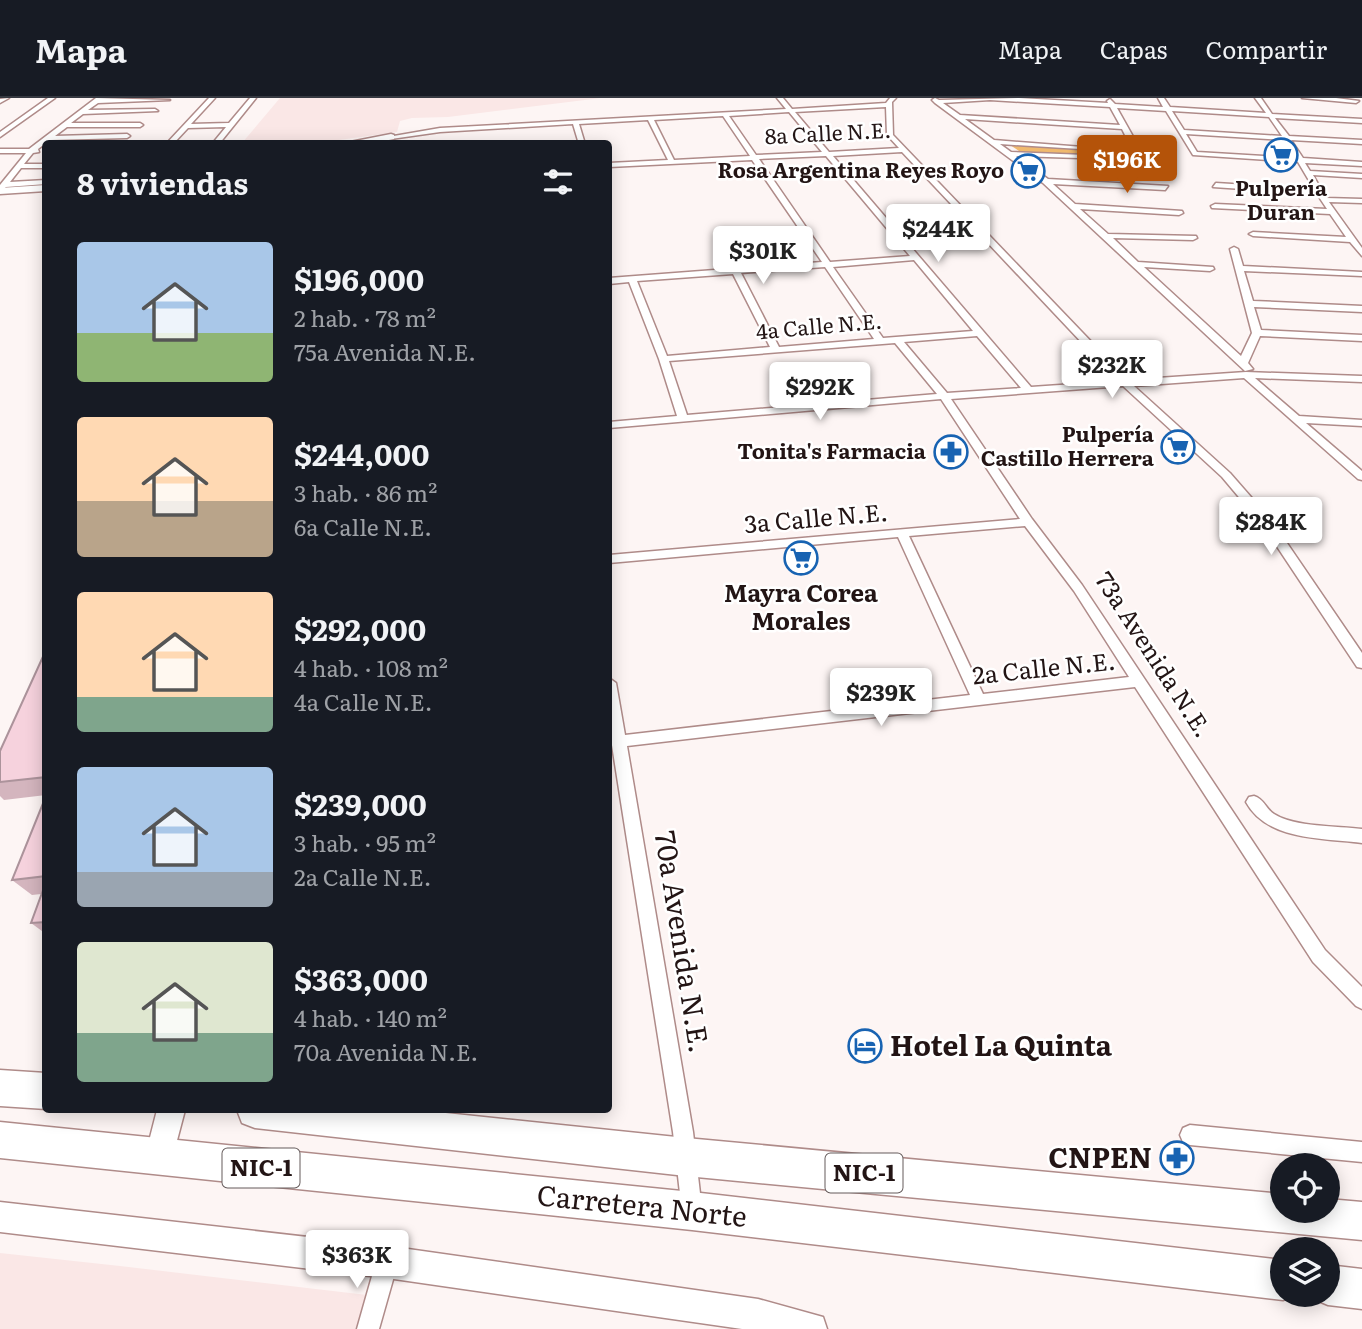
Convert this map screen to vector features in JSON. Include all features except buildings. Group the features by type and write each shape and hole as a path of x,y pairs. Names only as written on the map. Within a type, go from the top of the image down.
{"highway":[{"path":"0,1087 42,1091"},
{"name":"Carretera Norte","path":"283,1113 686,1157 1362,1221"},
{"name":"Carretera Norte","path":"0,1140 692,1212 1270,1279"},
{"path":"1340,1286 1362,1289"}],"street":[{"path":"0,135 52,98"},
{"path":"173,140 212,98"},
{"path":"218,140 253,98"},
{"path":"780,98 1028,390"},
{"path":"933,100 990,98 1362,121"},
{"path":"1009,154 1137,160 1141,158 1108,98"},
{"path":"1161,98 1195,154 1362,164"},
{"path":"1258,98 1361,252"},
{"path":"1305,98 1357,102"},
{"path":"46,140 98,99 168,99"},
{"path":"124,140 168,99"},
{"path":"933,100 1046,181 1240,361 1249,375 1296,419 1357,468 1362,477"},
{"path":"890,102 890,135 1126,384 1226,475 1268,524 1362,663"},
{"name":"8a Calle N.E.","path":"390,140 440,130 651,120 890,102"},
{"path":"82,112 155,111"},
{"path":"725,115 880,341"},
{"path":"960,117 1125,127"},
{"path":"651,120 671,162"},
{"path":"576,124 581,140"},
{"path":"66,125 140,125"},
{"path":"186,126 230,125"},
{"path":"440,130 440,140"},
{"path":"1182,132 1362,142"},
{"path":"49,138 127,136"},
{"path":"994,142 1138,151"},
{"path":"1,189 31,151 42,143"},
{"name":"8a Calle N.E.","path":"612,165 903,150"},
{"path":"0,151 42,151"},
{"path":"19,166 42,166"},
{"path":"1310,173 1362,176"},
{"path":"1046,181 1165,188"},
{"path":"1,189 42,184"},
{"path":"1216,185 1362,201"},
{"path":"1,189 42,188"},
{"path":"1073,206 1179,213"},
{"path":"1215,206 1333,212"},
{"path":"1252,233 1352,240"},
{"path":"1108,236 1193,238"},
{"path":"1234,249 1257,333 1240,361"},
{"path":"612,281 914,258"},
{"path":"1136,264 1210,269"},
{"path":"1238,268 1362,274"},
{"path":"737,273 776,350"},
{"path":"632,280 664,359 683,418"},
{"path":"1251,304 1362,309"},
{"name":"4a Calle N.E.","path":"664,359 978,333"},
{"path":"1257,333 1362,338"},
{"name":"73a Avenida N.E.","path":"898,340 944,397 1028,522 1078,588 1319,956 1362,1000"},
{"path":"612,425 1028,390 1249,375 1362,379"},
{"path":"1152,408 1153,396 1159,387 1168,381"},
{"path":"1296,419 1362,423"},
{"name":"3a Calle N.E.","path":"612,559 1028,522"},
{"path":"902,533 979,699"},
{"name":"2a Calle N.E.","path":"619,741 1139,681"},
{"name":"70a Avenida N.E.","path":"612,700 686,1157 692,1212"},
{"path":"1254,802 1268,818 1290,827 1362,836"},
{"path":"160,1157 170,1113"},
{"path":"1190,1135 1362,1152"},
{"path":"0,1217 387,1262 811,1329"},
{"path":"368,1329 387,1262"}],"shaded area":[{"path":"280,98 601,98 448,117 412,118 400,121 397,132 339,140 245,140"},
{"path":"1004,141 1137,150 1144,162 1025,155"},
{"path":"0,1253 367,1295 360,1329 0,1329"}],"place":[{"name":"Pulpería Duran","path":"1281,155"},
{"name":"Rosa Argentina Reyes Royo","path":"1028,171"},
{"name":"Pulpería Castillo Herrera","path":"1178,447"},
{"name":"Tonita's Farmacia","path":"951,452"},
{"name":"Mayra Corea Morales","path":"801,558"},
{"name":"Hotel La Quinta","path":"865,1046"},
{"name":"CNPEN","path":"1177,1158"}]}
